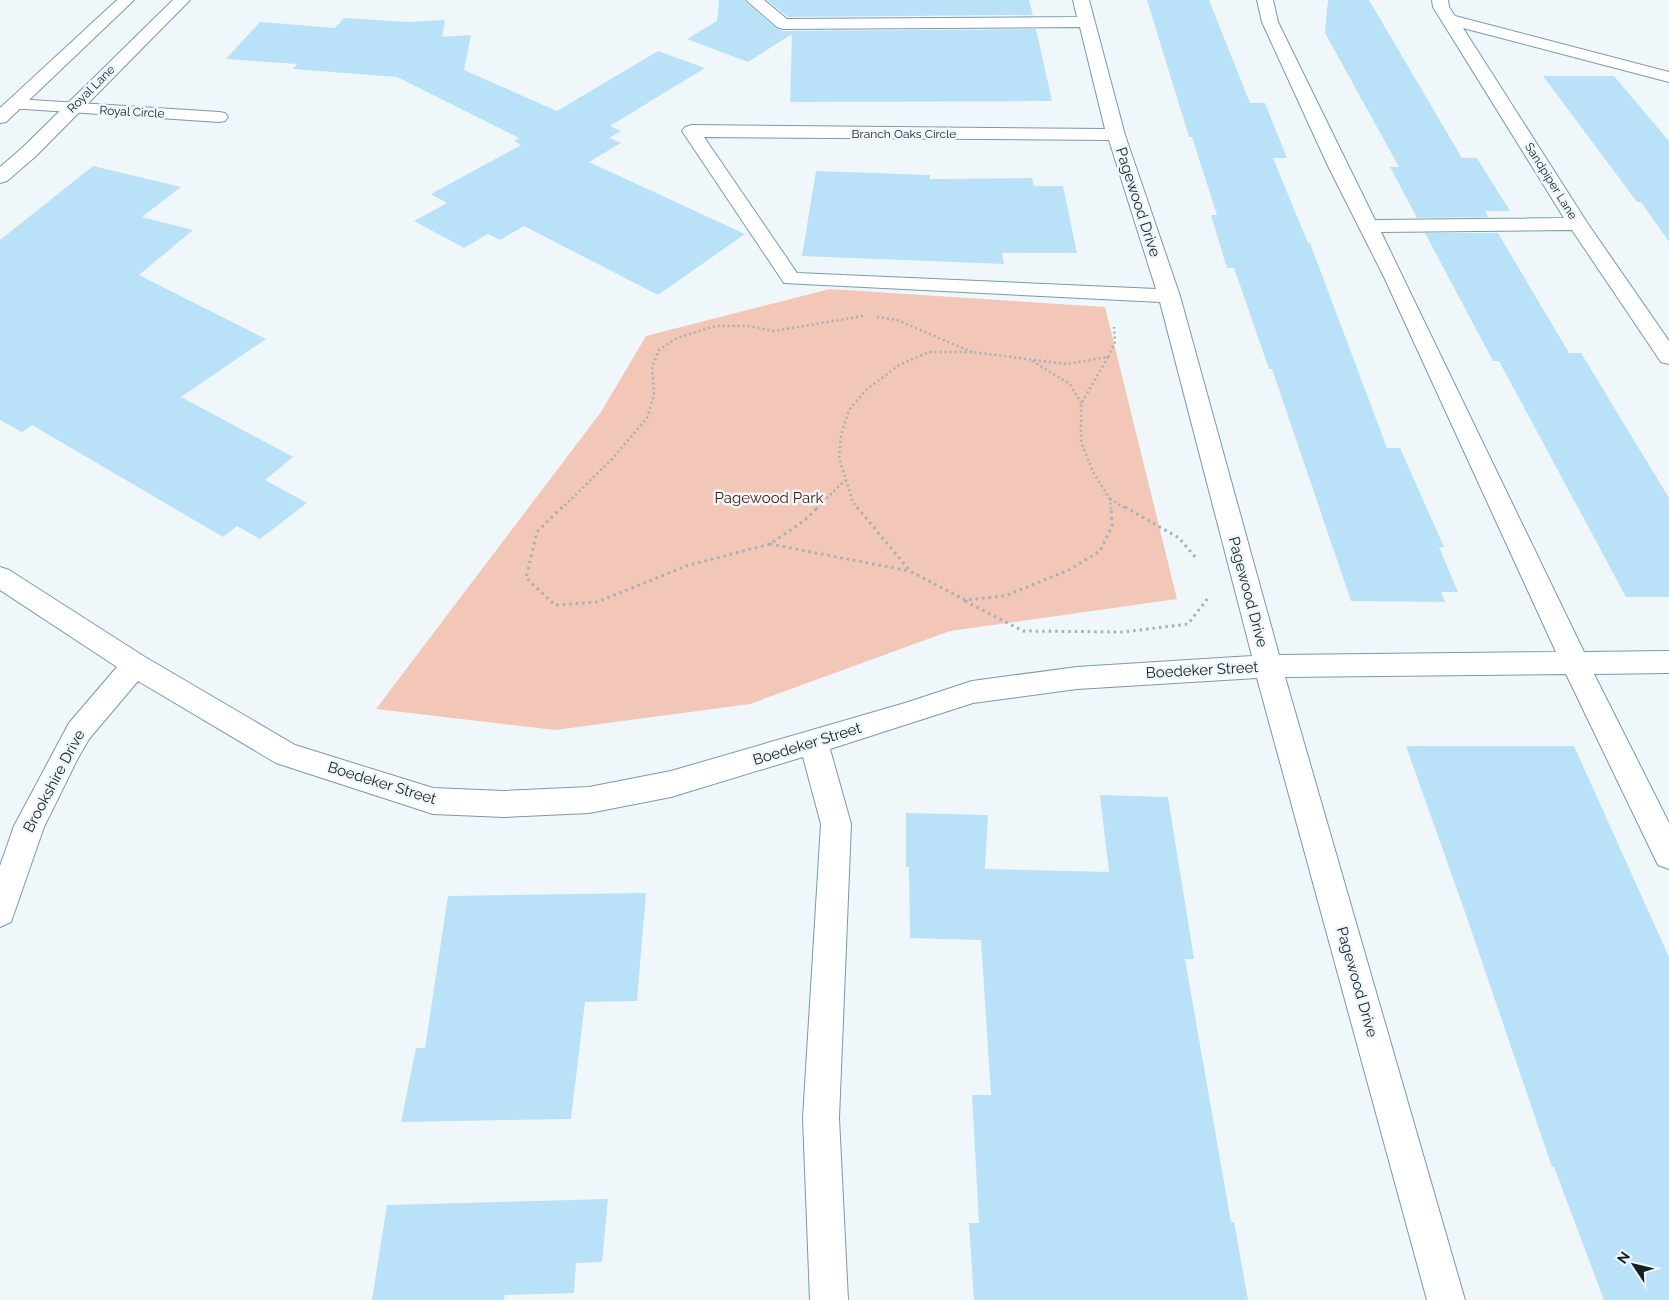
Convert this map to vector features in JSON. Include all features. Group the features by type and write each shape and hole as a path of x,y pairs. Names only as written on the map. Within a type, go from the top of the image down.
{"street":[{"path":"0,118 126,0"},
{"name":"Royal Lane","path":"0,177 29,152 180,0"},
{"path":"754,0 783,24 1087,22"},
{"name":"Pagewood Drive","path":"1081,0 1116,135 1169,296 1268,666 1446,1300"},
{"path":"1265,0 1270,22 1394,277 1575,663 1669,855"},
{"name":"Sandpiper Lane","path":"1440,0 1441,7 1578,224 1669,357"},
{"path":"1450,20 1669,77"},
{"name":"Royal Circle","path":"16,104 219,117"},
{"name":"Branch Oaks Circle","path":"1112,294 791,279 691,131 1116,135"},
{"path":"1368,226 1578,224"},
{"path":"1112,294 1169,296"},
{"name":"Boedeker Street","path":"0,578 135,665 286,754 433,801 504,804 589,800 671,784 972,692 1077,678 1268,666 1669,662"},
{"name":"Brookshire Drive","path":"0,912 29,826 68,749 79,730 135,665"},
{"path":"813,742 836,824 821,1118 829,1300"}],"path":[{"path":"1081,404 1115,342 1112,294"},
{"path":"845,480 805,520 770,544 686,566 598,602 554,605 526,578 537,532 612,459 647,418 654,395 652,367 659,350 677,338 715,326 748,326 774,331 843,318 870,316 897,320 972,352"},
{"path":"910,571 852,502 839,458 841,435 849,410 866,390 899,365 930,352 972,352 1066,364 1108,357"},
{"path":"965,600 1005,596 1069,570 1100,551 1112,526 1110,500 1093,472 1081,442 1081,404 1070,384 1031,361"},
{"path":"1110,500 1179,538 1195,555 1198,562"},
{"path":"770,544 910,571 1023,631 1123,632 1188,624 1211,594"}],"green space":[{"name":"Pagewood Park","path":"830,289 1105,307 1177,599 950,631 750,704 555,730 376,709 601,412 646,336"}],"building":[{"path":"719,0 744,0 776,28 783,31 1036,29 1052,101 790,102 792,34 748,62 687,39 717,21"},
{"path":"767,0 1029,0 1033,15 788,17"},
{"path":"1147,0 1209,0 1250,103 1265,103 1287,158 1273,158 1308,243 1310,243 1387,448 1400,448 1444,547 1439,547 1458,592 1441,592 1445,602 1351,601 1272,369 1269,369 1234,268 1227,268 1211,215 1217,215 1192,137 1189,137"},
{"path":"1328,0 1369,0 1462,158 1477,158 1510,211 1485,211 1488,217 1417,218 1390,167 1399,167 1325,33"},
{"path":"344,18 409,22 445,20 442,37 471,35 464,70 557,111 658,51 705,68 610,126 621,131 609,138 621,143 589,162 745,234 658,295 524,226 500,240 488,234 464,248 414,221 447,203 431,194 521,145 514,141 519,138 397,77 293,69 297,64 226,59 260,22 335,28"},
{"path":"1543,76 1614,76 1669,141 1669,242 1641,202 1637,202"},
{"path":"93,166 181,187 142,217 193,230 139,275 266,339 181,397 293,457 265,480 307,503 260,539 237,526 223,537 32,425 22,432 0,420 0,240"},
{"path":"816,171 930,175 930,179 1032,178 1034,186 1063,186 1077,253 1002,253 1004,264 802,256"},
{"path":"1425,233 1498,233 1569,353 1581,353 1669,498 1669,597 1626,597 1499,361 1493,361"},
{"path":"1406,746 1574,746 1669,957 1669,1300 1604,1300 1554,1167 1552,1167"},
{"path":"1100,795 1168,797 1194,959 1185,959 1231,1222 1234,1222 1248,1300 974,1300 969,1223 979,1223 972,1095 991,1095 981,940 910,938 909,867 906,867 906,813 988,815 985,869 1109,872"},
{"path":"646,893 637,1001 585,1002 571,1119 401,1122 416,1048 425,1048 448,896"},
{"path":"608,1199 602,1262 576,1263 574,1293 505,1295 504,1300 372,1300 387,1205"}]}
